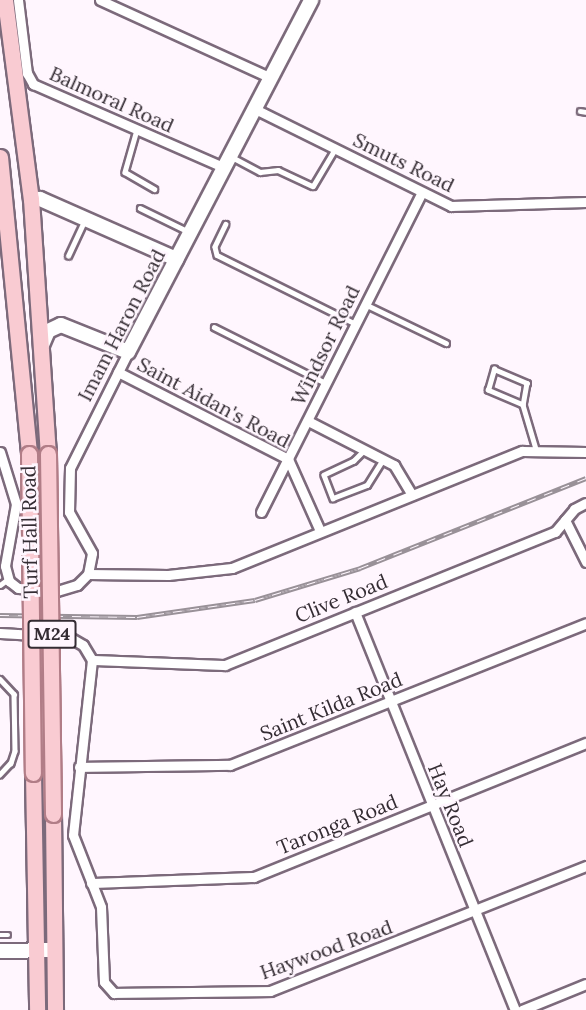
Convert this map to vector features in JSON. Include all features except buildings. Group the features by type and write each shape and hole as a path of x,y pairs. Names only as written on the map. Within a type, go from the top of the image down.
{"main road":[{"name":"M24","path":"4,0 31,199"},
{"name":"M24","path":"0,158 7,269"},
{"name":"Turf Hall Road","path":"31,199 48,454 55,1010"},
{"name":"Turf Hall Road","path":"7,269 29,454 37,1010"}],"street":[{"name":"Balmoral Road","path":"18,0 27,72 33,84 137,130 226,161"},
{"path":"100,0 269,77"},
{"name":"Imam Haron Road","path":"88,574 90,547 69,512 67,484 72,461 269,77 311,0"},
{"name":"Smuts Road","path":"253,108 421,194 461,207 586,202"},
{"name":"Windsor Road","path":"261,512 421,194"},
{"path":"31,199 86,219 176,259"},
{"path":"42,345 48,331 64,325 128,352"},
{"name":"Saint Aidan's Road","path":"118,372 288,459 320,531"},
{"path":"308,421 397,468 412,495"},
{"path":"0,452 16,504 3,558 4,582 18,588 57,591 77,585 88,574 206,573 253,561 320,531 506,457 536,449 586,452"},
{"name":"Clive Road","path":"92,660 221,665 555,532 574,509 586,503"},
{"path":"566,520 586,562"},
{"name":"Hay Road","path":"355,612 515,1010"},
{"name":"Saint Kilda Road","path":"79,767 227,766 586,623"},
{"path":"0,633 69,637 83,645 92,660 79,767 74,835 91,883"},
{"name":"Taronga Road","path":"91,883 249,878 586,743"},
{"name":"Haywood Road","path":"91,883 102,913 104,984 114,993 261,993 586,866"},
{"path":"0,951 55,950"},
{"path":"522,1010 586,984"}],"lane":[{"path":"137,130 125,172 155,189"},
{"path":"226,161 260,172 278,170 313,186 335,149"},
{"path":"140,208 190,232"},
{"path":"68,256 86,219"},
{"path":"226,224 215,247 217,255 356,324"},
{"path":"366,304 446,343"},
{"path":"214,327 326,383"},
{"path":"522,405 488,390 494,369 527,383 522,405 536,449"},
{"path":"365,450 354,461 324,475 332,497 337,498 367,485 383,459"},
{"path":"0,679 14,694 15,751 11,763 0,775"},
{"path":"0,935 8,935"}],"railway":[{"path":"0,615 137,617 255,600 360,568 586,478"}]}
